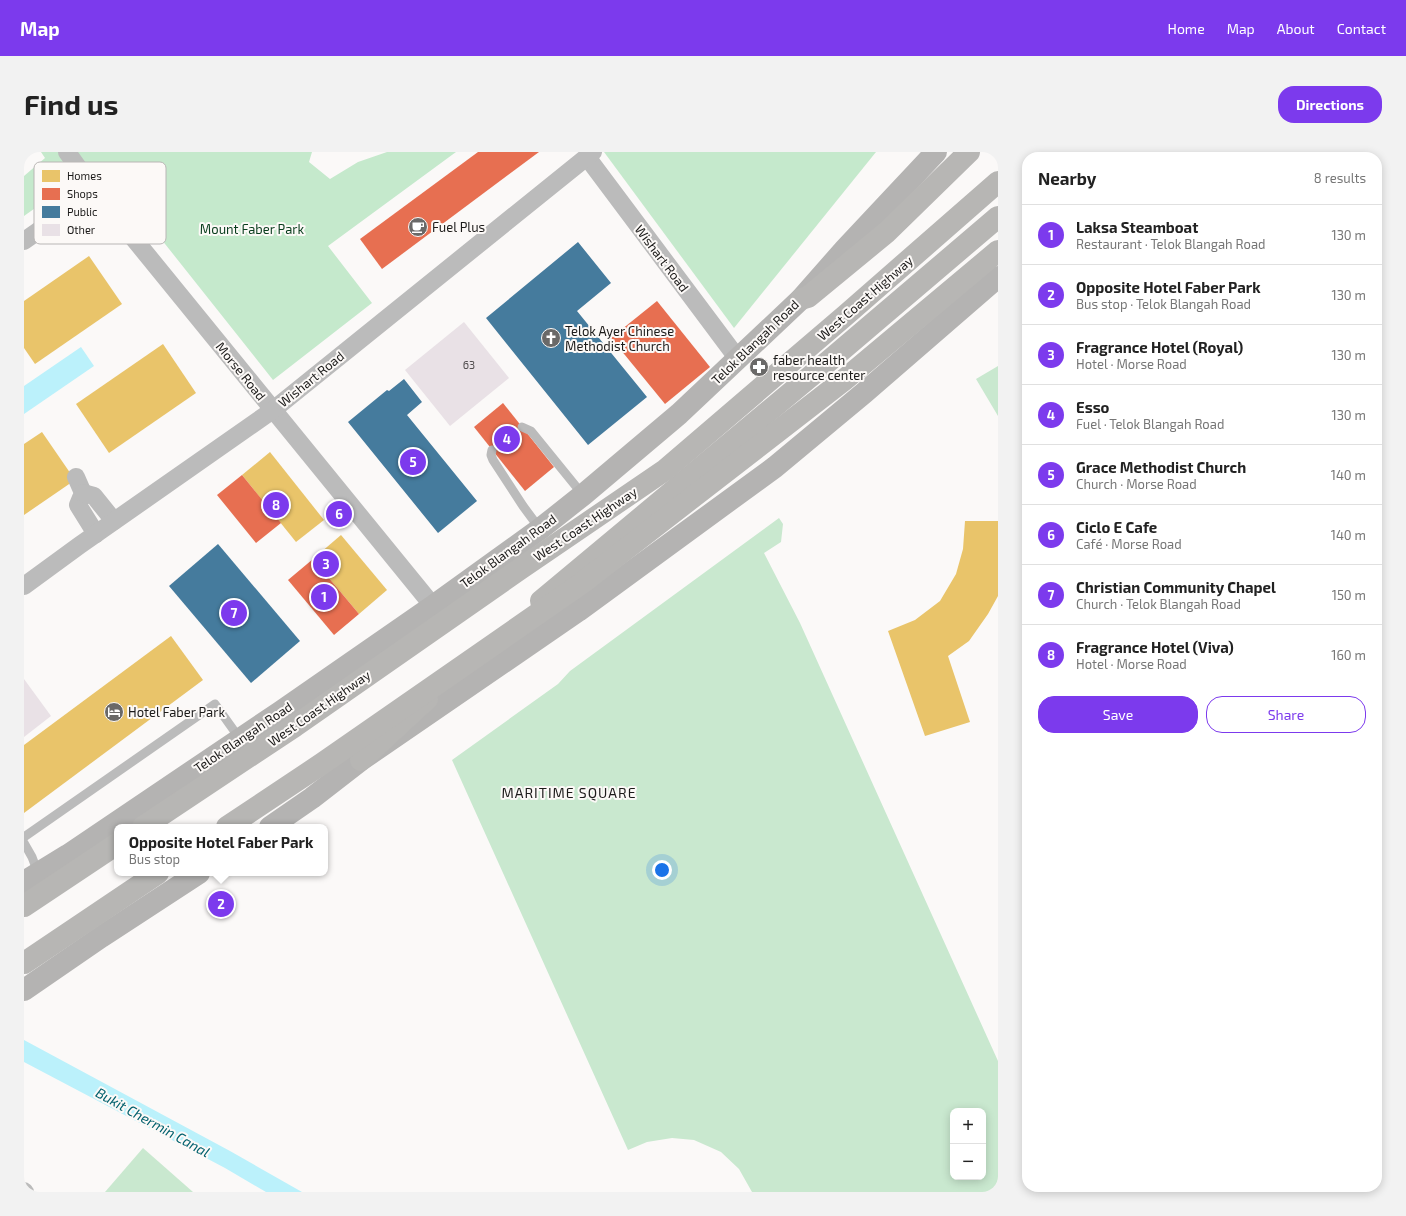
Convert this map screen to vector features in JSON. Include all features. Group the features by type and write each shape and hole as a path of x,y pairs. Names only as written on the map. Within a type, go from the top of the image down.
{"highway":[{"path":"800,299 808,297 887,232 969,152"},
{"name":"West Coast Highway","path":"148,824 295,726 513,573 665,470 998,182"},
{"path":"361,760 450,678 830,360 998,217"},
{"path":"232,824 324,763 582,583 844,380 998,251"},
{"path":"24,906 114,846"},
{"path":"24,963 154,876"}],"main road":[{"name":"Telok Blangah Road","path":"31,878 240,739 433,606 540,529 583,495 679,414 800,299 936,152"},
{"path":"274,824 312,798 361,760 578,611 775,467 864,393 998,277"},
{"path":"24,990 101,937 194,876"}],"street":[{"name":"Morse Road","path":"67,152 74,162"},
{"name":"Wishart Road","path":"24,586 273,410 588,154 738,359"},
{"path":"24,241 34,234"},
{"name":"Morse Road","path":"138,244 433,606"},
{"path":"96,534 78,505 79,485 94,496 114,521"}],"lane":[{"path":"522,427 531,431 583,495"},
{"path":"492,450 491,455 493,460 540,529"},
{"path":"24,837 215,704 240,739"},
{"path":"24,843 32,858 31,878"}],"green space":[{"name":"Mount Faber Park","path":"41,152 312,152 309,162 330,179 358,162 387,152 456,152 328,246 372,303 273,380 165,244 166,162 40,162 45,158"},
{"path":"604,152 876,152 734,328"},
{"name":"Mount Faber Park","path":"34,167 34,209 24,216 24,176"},
{"path":"998,366 998,416 976,379"},
{"path":"779,518 783,524 781,542 764,553 800,623 998,1061 998,1192 752,1192 739,1169 721,1152 694,1140 672,1138 647,1142 628,1150 452,760 558,684 570,671"},
{"path":"143,1148 193,1192 105,1192"}],"water":[{"path":"81,347 94,366 24,414 24,386"},
{"name":"Bukit Chermin Canal","path":"24,1040 230,1151 302,1192 266,1192 225,1168 24,1062"}],"building: Homes":[{"path":"89,256 122,304 35,364 24,348 24,301"},
{"path":"163,344 196,393 109,453 76,404"},
{"path":"42,432 75,480 24,515 24,444"},
{"path":"270,452 324,520 296,542 242,475"},
{"path":"965,521 998,521 998,596 988,614 969,641 948,656 970,722 925,736 888,631 915,620 940,601 956,574 963,549"},
{"path":"341,535 387,590 359,614 313,559"},
{"name":"Hotel Faber Park","path":"171,636 203,680 24,813 24,745"}],"building: Shops":[{"path":"478,152 539,152 382,269 360,239"},
{"path":"657,301 710,367 665,404 611,338"},
{"path":"503,403 554,467 525,491 474,427"},
{"path":"242,475 281,523 256,543 217,495"},
{"path":"313,559 359,614 334,635 288,580"}],"building: Public":[{"name":"Telok Ayer Chinese Methodist Church","path":"578,242 611,283 577,311 647,397 588,445 486,318"},
{"path":"404,379 422,402 407,415 477,501 438,533 348,422 387,390 389,391"},
{"path":"218,544 300,641 251,683 169,586"}],"building: Other":[{"path":"464,322 509,378 450,426 405,370"},
{"path":"24,679 51,716 24,737"}],"place":[{"name":"Fuel Plus","path":"418,227"},
{"name":"Telok Ayer Chinese Methodist Church","path":"551,338"},
{"name":"faber health resource center","path":"759,367"},
{"name":"Esso","path":"507,439"},
{"name":"Grace Methodist Church","path":"413,462"},
{"name":"Fragrance Hotel (Viva)","path":"276,505"},
{"name":"Ciclo E Cafe","path":"339,514"},
{"name":"Fragrance Hotel (Royal)","path":"326,564"},
{"name":"Laksa Steamboat","path":"324,597"},
{"name":"Christian Community Chapel","path":"234,613"},
{"name":"Hotel Faber Park","path":"114,712"},
{"name":"Opposite Hotel Faber Park","path":"221,904"}],"district":[{"name":"MARITIME SQUARE","path":"569,792"}]}
